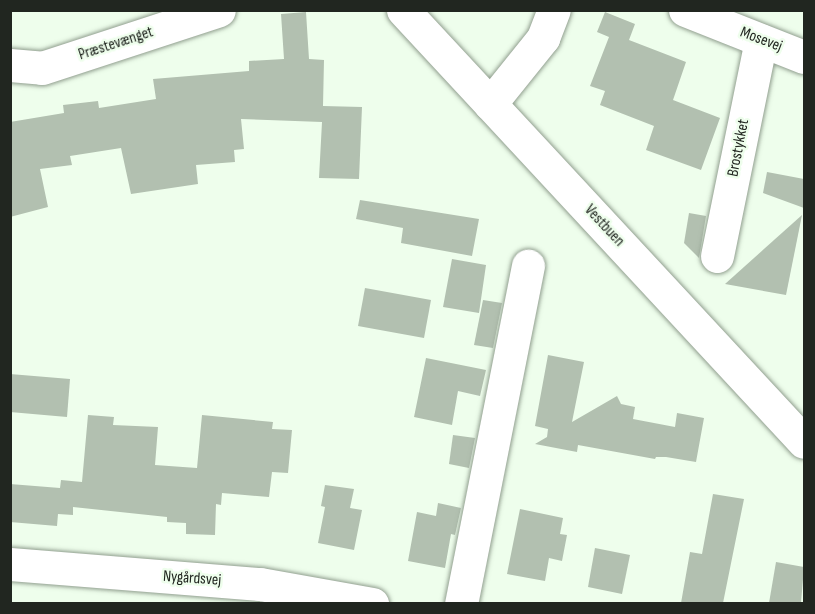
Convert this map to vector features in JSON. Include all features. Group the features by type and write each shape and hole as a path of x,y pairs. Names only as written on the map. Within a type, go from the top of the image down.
{"street":[{"name":"Præstevænget","path":"10,65 42,68 219,10"},
{"name":"Vestbuen","path":"403,10 804,442"},
{"path":"490,104 543,38 554,10"},
{"name":"Mosevej","path":"685,10 804,57"},
{"name":"Brostykket","path":"717,256 761,40"},
{"path":"461,603 528,266"},
{"name":"Nygårdsvej","path":"10,564 260,584 372,603"}],"building":[{"path":"306,12 309,59 324,60 323,106 362,107 359,179 319,178 322,122 241,119 244,149 234,150 235,162 196,165 198,184 131,194 121,148 70,156 72,165 40,169 48,207 10,217 10,122 64,113 63,105 98,101 99,108 156,99 153,79 249,71 249,61 284,59 281,14"},
{"path":"605,12 635,24 629,40 686,62 673,100 720,118 701,170 646,150 654,126 600,105 605,91 590,86 609,37 597,32"},
{"path":"767,172 804,179 804,208 763,193"},
{"path":"360,200 479,219 472,256 401,243 403,228 356,219"},
{"path":"689,213 706,216 699,258 684,243"},
{"path":"802,215 786,295 725,284"},
{"path":"452,259 486,265 479,313 443,307"},
{"path":"365,288 431,300 424,338 358,326"},
{"path":"483,300 502,303 493,348 474,345"},
{"path":"548,355 584,362 572,422 617,396 621,404 635,407 633,419 675,427 677,413 704,418 696,462 666,457 655,459 578,445 577,452 535,444 547,437 548,429 535,426"},
{"path":"426,358 486,370 480,396 458,391 452,425 414,417"},
{"path":"10,374 70,379 67,417 10,412"},
{"path":"88,415 114,417 113,425 158,427 155,465 197,468 202,415 273,422 272,429 292,430 288,473 272,472 269,497 222,493 221,505 216,504 215,535 186,534 186,523 167,522 167,517 73,507 73,515 58,514 57,526 10,522 10,484 60,488 61,480 82,482"},
{"path":"453,435 475,438 469,468 449,464"},
{"path":"325,485 354,489 350,508 362,510 354,550 318,543 325,507 321,506"},
{"path":"713,494 744,499 723,603 681,603 690,552 702,554"},
{"path":"438,503 461,508 455,535 451,534 445,568 408,561 417,512 436,516"},
{"path":"520,509 563,518 560,534 567,535 562,561 549,558 545,581 507,574"},
{"path":"595,548 630,555 622,594 588,587"},
{"path":"776,562 804,567 801,603 769,603"}]}
